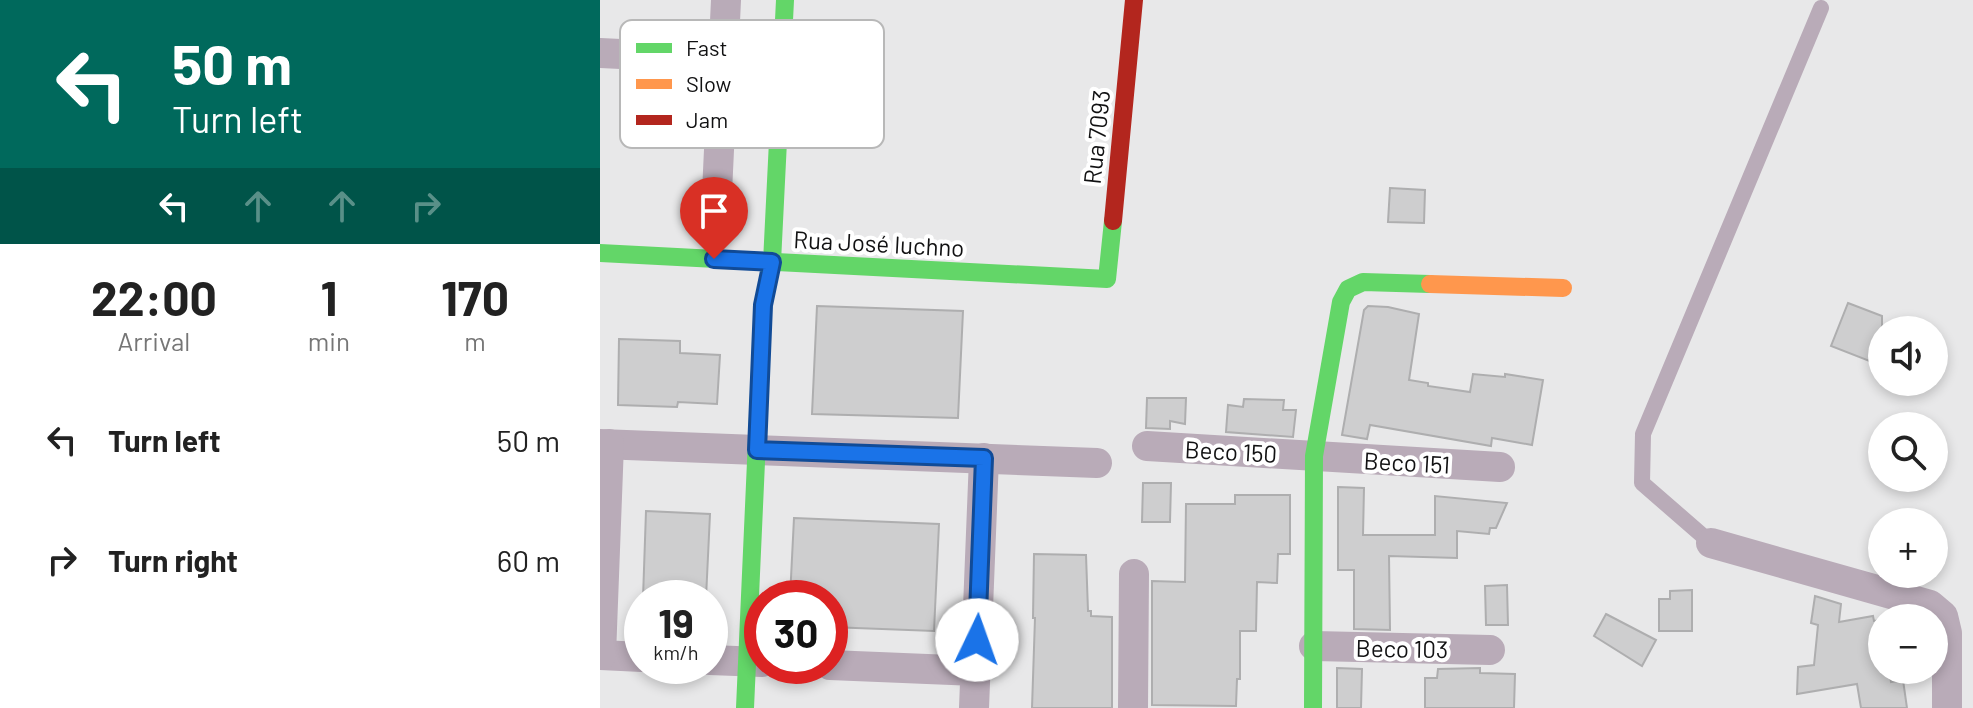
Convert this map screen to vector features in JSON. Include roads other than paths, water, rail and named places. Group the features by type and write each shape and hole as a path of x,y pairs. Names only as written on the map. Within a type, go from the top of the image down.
{"street":[{"path":"725,20 726,0"},
{"path":"784,20 785,0"},
{"name":"Rua 7093","path":"1107,279 1134,0"},
{"path":"600,53 620,54"},
{"path":"716,214 719,148"},
{"path":"756,580 763,305 772,262 778,148"},
{"name":"Rua José Iuchno","path":"600,253 1107,279"},
{"path":"1313,708 1314,456 1341,302 1348,289 1363,282 1563,288"},
{"path":"624,656 600,655 605,444 1097,463"},
{"name":"Beco 150","path":"1147,446 1314,456"},
{"name":"Beco 151","path":"1314,456 1500,467"},
{"path":"974,708 984,458"},
{"path":"1711,543 1930,605 1943,616 1947,633 1947,708"},
{"path":"1133,708 1134,574"},
{"name":"Beco 103","path":"1314,646 1490,650"},
{"path":"848,666 976,671"},
{"path":"745,708 750,684"}],"lane":[{"path":"1711,543 1642,483 1643,434 1821,8"}]}
